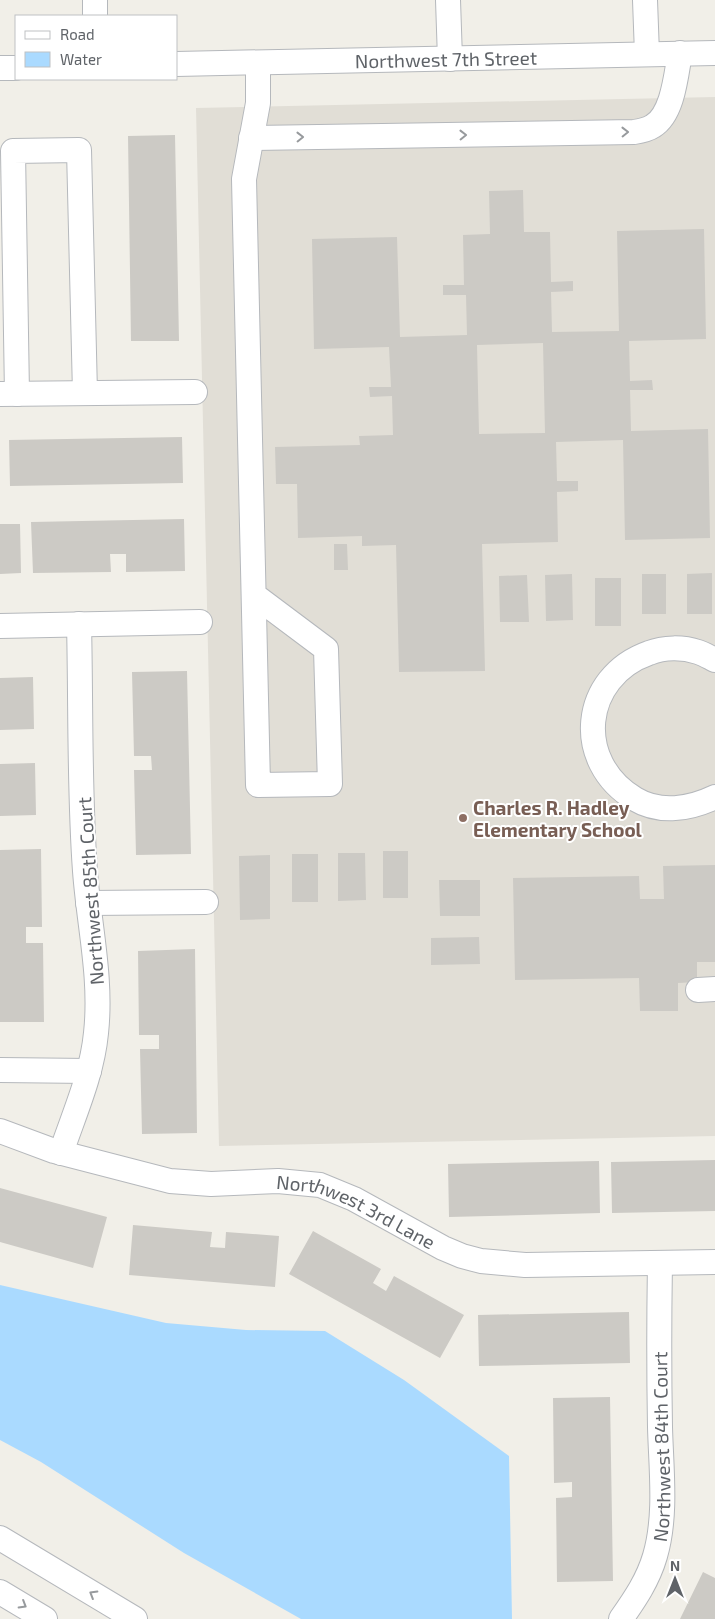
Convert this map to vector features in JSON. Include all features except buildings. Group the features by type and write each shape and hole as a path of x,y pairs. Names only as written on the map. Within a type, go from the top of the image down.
{"street":[{"path":"95,0 95,15"},
{"path":"448,0 450,59"},
{"path":"645,0 647,54"},
{"path":"251,138 634,132 646,130 654,126 666,112 680,53"},
{"name":"Northwest 7th Street","path":"178,64 715,53"},
{"path":"254,595 326,649 330,784 258,785 244,179 258,103 258,63"},
{"path":"0,68 15,68"},
{"path":"85,393 79,150 13,151 8,394 194,392"},
{"path":"0,626 200,622"},
{"name":"Northwest 85th Court","path":"61,1153 89,1071 96,1034 98,986 88,903 83,834 79,624"},
{"path":"715,660 697,652 677,648 656,650 638,657 621,668 607,683 598,700 593,727 593,740 599,759 609,777 623,791 640,802 660,808 680,808 700,804 715,797"},
{"path":"88,903 206,902"},
{"path":"0,1070 89,1071"},
{"name":"Northwest 3rd Lane","path":"0,1131 61,1153 148,1176 180,1182 211,1184 278,1181 320,1185 354,1199 443,1248 462,1256 482,1261 525,1265 715,1262"},
{"name":"Northwest 84th Court","path":"621,1619 649,1574 656,1554 662,1508 659,1365 660,1263"},
{"path":"0,1538 135,1619"},
{"path":"0,1592 45,1619"}],"shaded area":[{"name":"Charles R. Hadley Elementary School","path":"715,97 715,1136 219,1146 196,108"}],"water":[{"path":"0,1285 166,1323 246,1330 325,1331 404,1380 509,1456 512,1619 301,1619 184,1553 41,1462 0,1440"}],"place":[{"name":"Charles R. Hadley Elementary School","path":"463,818"}]}
